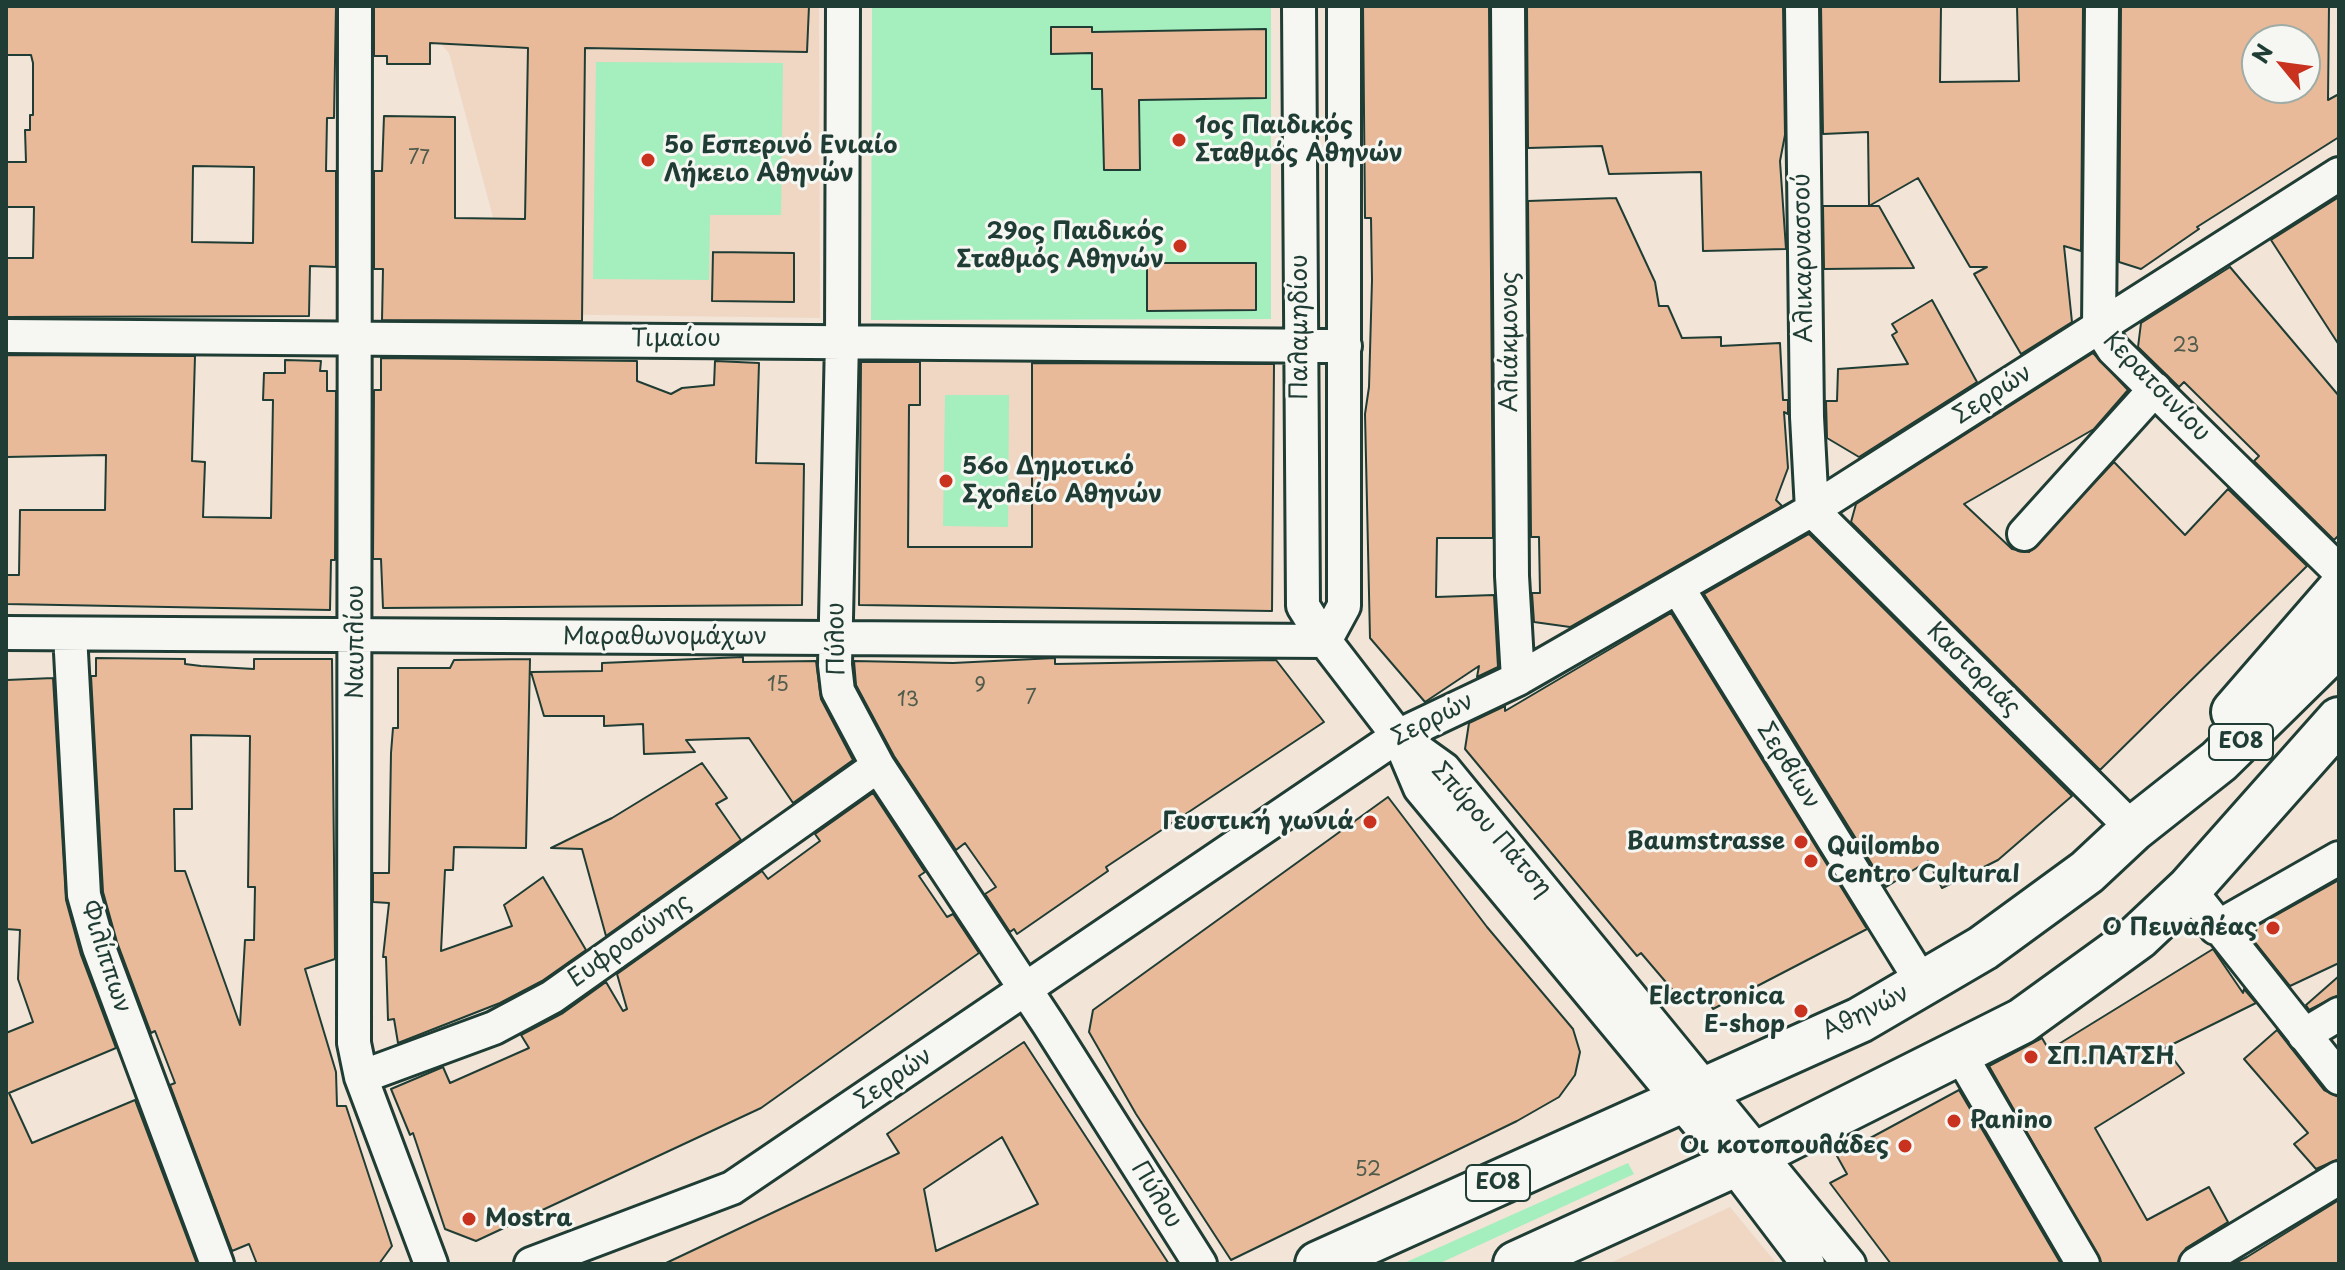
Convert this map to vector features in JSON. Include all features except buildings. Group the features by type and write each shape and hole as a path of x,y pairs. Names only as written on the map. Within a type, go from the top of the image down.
{"highway":[{"path":"2133,829 2339,591"},
{"name":"Αθηνών","path":"1318,1264 1860,1020 1923,984 2041,908 2087,872 2133,829 2251,733 2339,643"},
{"name":"ΕΟ8","path":"1516,1264 1745,1159 2022,1021 2138,937 2189,889 2339,720"},
{"path":"2276,789 2339,736"}],"street":[{"name":"Ναυπλίου","path":"355,6 354,1043 361,1077 431,1264"},
{"name":"Πύλου","path":"843,6 838,691 878,766 1025,987 1200,1264"},
{"name":"Παλαμηδίου","path":"1299,6 1303,606 1325,641 1398,736"},
{"name":"Παλαμηδίου","path":"1325,641 1344,606 1344,6"},
{"name":"Αλιάκμονος","path":"1508,6 1512,576 1518,679"},
{"name":"Αλικαρνασσού","path":"1802,6 1807,417 1812,510"},
{"name":"Κερατσινίου","path":"2102,6 2099,327 2113,349 2339,571"},
{"name":"Σερρών","path":"531,1264 732,1188 799,1146 1025,987 1398,736 1518,679 1812,510 2339,174"},
{"name":"Τιμαίου","path":"6,336 1345,346"},
{"path":"2024,534 2155,389"},
{"name":"Καστοριάς","path":"1812,510 2133,829"},
{"name":"Σερβίων","path":"1678,588 1923,984"},
{"name":"Μαραθωνομάχων","path":"6,633 1325,641"},
{"name":"Φιλίππων","path":"70,634 84,895 99,948 217,1264"},
{"name":"Σπύρου Πάτση","path":"1398,736 1420,788 1745,1159 1849,1264"},
{"name":"Ευφροσύνης","path":"361,1077 494,1028 552,997 878,766"},
{"path":"2216,928 2339,858"},
{"path":"2189,889 2216,928 2339,1078"},
{"path":"2304,1035 2339,1014"},
{"path":"1960,1054 2083,1264"},
{"name":"Σπύρου Πάτση","path":"1745,1159 1808,1264"},
{"path":"2196,1264 2339,1178"}],"shaded area":[{"name":"5ο Εσπερινό Ενιαίο Λήκειο Αθηνών","path":"443,6 819,6 820,318 524,314 506,266 449,53 441,44"},
{"name":"56ο Δημοτικό Σχολείο Αθηνών","path":"860,362 1032,362 1031,605 859,605"},
{"path":"1730,1207 1777,1264 1608,1264"}],"green space":[{"path":"872,6 1271,6 1271,319 871,320"},
{"path":"596,62 783,63 781,215 710,215 709,280 593,279"},
{"path":"945,395 1009,395 1008,527 943,526"},
{"path":"1628,1163 1634,1174 1438,1264 1402,1264"}],"place":[{"name":"1ος Παιδικός Σταθμός Αθηνών","path":"1179,140"},
{"name":"5ο Εσπερινό Ενιαίο Λήκειο Αθηνών","path":"648,160"},
{"name":"29ος Παιδικός Σταθμός Αθηνών","path":"1180,246"},
{"name":"56ο Δημοτικό Σχολείο Αθηνών","path":"946,481"},
{"name":"Γευστική γωνιά","path":"1370,822"},
{"name":"Baumstrasse","path":"1801,842"},
{"name":"Quilombo Centro Cultural","path":"1811,861"},
{"name":"Ο Πειναλέας","path":"2273,928"},
{"name":"Electronica E-shop","path":"1801,1011"},
{"name":"ΣΠ.ΠΑΤΣΗ","path":"2031,1057"},
{"name":"Panino","path":"1954,1121"},
{"name":"Οι κοτοπουλάδες","path":"1905,1146"},
{"name":"Mostra","path":"469,1219"}]}
